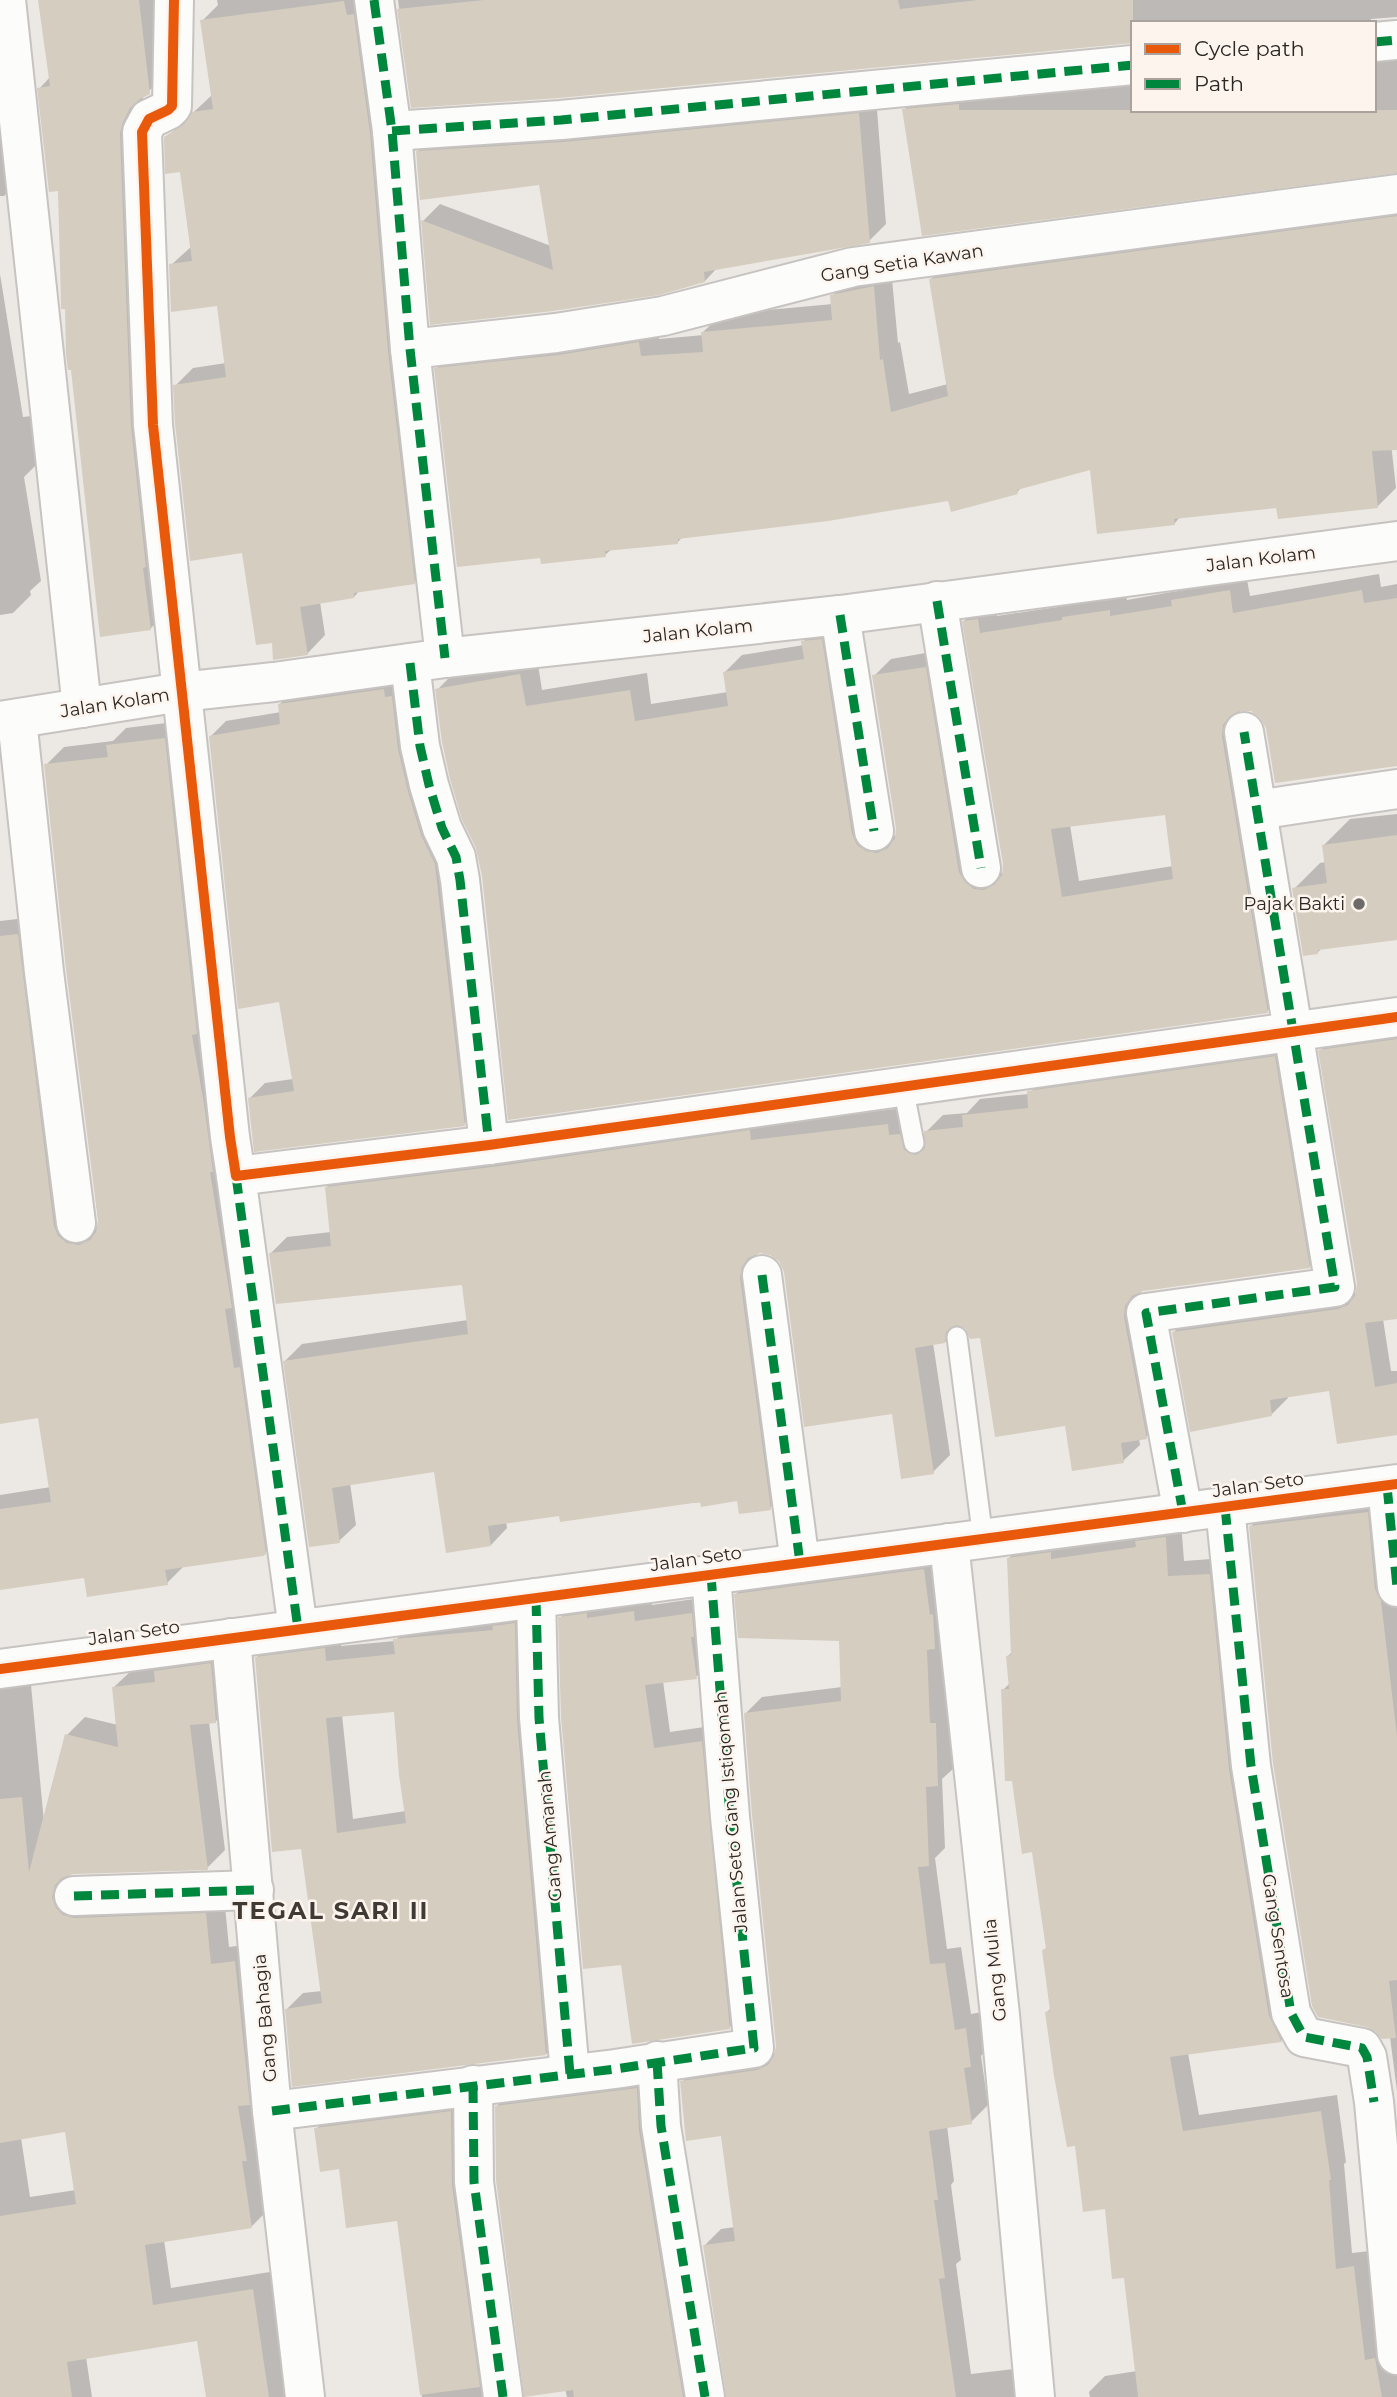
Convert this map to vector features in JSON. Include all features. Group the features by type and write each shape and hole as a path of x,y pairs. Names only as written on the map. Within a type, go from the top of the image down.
{"street":[{"path":"6,0 82,708"},
{"path":"174,0 172,106 149,119 142,132 153,425 230,1137 298,1629"},
{"path":"374,0 392,131 410,349 427,660 420,746 442,828 456,857 460,880 489,1145"},
{"path":"1376,42 1397,40"},
{"path":"392,131 561,120 1131,65"},
{"name":"Gang Setia Kawan","path":"410,349 556,333 663,316 853,267 1397,194"},
{"name":"Jalan Kolam","path":"9,720 181,692 427,660 840,615 1397,541"},
{"path":"937,601 981,868"},
{"path":"840,615 874,831"},
{"path":"9,720 76,1223"},
{"path":"1183,1513 1146,1313 1335,1287 1244,732"},
{"path":"1257,810 1397,789"},
{"path":"236,1176 489,1145 1397,1017"},
{"path":"762,1275 800,1563"},
{"path":"1392,1485 1397,1587"},
{"name":"Jalan Seto","path":"0,1669 1392,1485"},
{"name":"Gang Sentosa","path":"1225,1507 1251,1766 1291,2014 1304,2037 1362,2048 1367,2057 1374,2102 1397,2355"},
{"name":"Gang Mulia","path":"966,1541 1000,2015 1035,2397"},
{"name":"Jalan Seto Gang Istiqomah","path":"657,2062 754,2048 730,1817 711,1575"},
{"name":"Gang Amanah","path":"536,1598 540,1718 570,2074"},
{"name":"Gang Bahagia","path":"231,1638 272,2111 305,2397"},
{"path":"74,1896 254,1890"},
{"path":"272,2111 657,2062 661,2126 705,2397"},
{"path":"473,2085 474,2182 503,2397"}],"lane":[{"path":"903,1087 914,1143"},
{"path":"957,1337 966,1541"}],"building":[{"path":"38,0 139,0 150,94 130,108 120,133 131,426 151,630 100,637 71,370 68,370 66,354 65,309 61,309 58,191 49,192 37,88 50,86"},
{"path":"484,0 898,0 900,9 978,0 1133,0 1133,21 1131,43 559,98 411,108 397,9"},
{"path":"344,1 347,15 354,14 370,133 388,351 415,584 354,593 354,598 300,607 308,655 273,660 272,643 256,645 242,553 190,561 173,385 226,377 217,306 171,312 169,264 192,261 180,172 165,174 164,137 183,125 192,112 213,109 200,20"},
{"path":"959,104 959,110 1397,110 1397,173 922,236 902,109"},
{"path":"859,113 870,243 704,272 705,282 659,295 430,325 421,220 553,270 539,185 420,200 416,151 563,142"},
{"path":"1397,216 1397,450 1372,451 1378,508 1278,519 1276,508 1174,519 1175,525 1097,534 1090,470 1017,490 1018,494 951,512 948,501 828,521 678,539 678,544 605,551 606,557 541,564 540,558 457,567 434,368 558,355 639,342 641,356 703,352 701,332 832,320 830,295 874,286 880,360 883,359 891,412 948,396 929,279"},
{"path":"1230,590 1233,613 1362,590 1364,603 1397,598 1397,766 1275,783 1266,728 1260,718 1251,711 1240,711 1230,716 1223,725 1222,736 1268,1013 508,1120 482,876 476,848 462,820 450,779 435,689 520,674 526,706 630,690 635,721 728,706 723,672 804,659 801,641 822,639 852,834 857,845 866,851 877,853 888,848 895,838 896,828 872,675 926,667 959,872 965,882 974,889 984,890 995,884 1002,875 1003,864 962,621 978,619 980,633 1110,610 1110,616 1172,606 1171,600","holes":["1165,815 1173,879 1062,897 1051,829"]},
{"path":"384,689 385,697 392,696 398,749 408,791 421,835 435,864 465,1126 254,1152 248,1098 294,1091 279,1002 238,1009 209,736 280,724 278,704"},
{"path":"165,738 197,1034 192,1035 232,1308 225,1309 234,1368 240,1367 266,1554 165,1570 168,1585 87,1597 84,1578 0,1590 0,1509 51,1502 38,1418 0,1424 0,936 18,934 54,1226 58,1236 67,1243 79,1245 90,1240 96,1232 98,1220 66,969 44,764 108,757 106,745"},
{"path":"1397,835 1397,940 1318,950 1318,954 1303,956 1292,888 1327,883 1322,845"},
{"path":"1397,1039 1397,1319 1365,1323 1375,1387 1397,1383 1397,1435 1337,1444 1329,1391 1270,1400 1272,1416 1190,1432 1172,1332 1338,1309 1348,1305 1355,1296 1357,1283 1318,1050"},
{"path":"1275,1056 1310,1268 1143,1291 1132,1296 1125,1306 1124,1317 1147,1439 1121,1443 1124,1463 1072,1471 1065,1426 995,1437 980,1338 970,1339 966,1329 956,1325 946,1332 945,1343 915,1348 934,1474 901,1479 892,1414 804,1427 784,1272 779,1261 760,1253 748,1258 742,1267 740,1278 771,1510 739,1514 737,1501 701,1507 700,1502 560,1522 559,1516 488,1526 491,1546 446,1553 434,1472 332,1488 340,1543 309,1547 283,1361 468,1334 462,1285 276,1304 269,1253 331,1246 325,1187 492,1167 750,1130 751,1140 888,1124 889,1135 900,1134 904,1150 916,1155 925,1148 924,1131 963,1127 962,1115 1028,1108 1027,1091"},
{"path":"1368,1512 1375,1589 1381,1601 1397,1736 1397,1980 1389,1981 1396,2038 1382,2039 1367,2027 1318,2017 1312,2006 1273,1763 1249,1526"},
{"path":"1166,1537 1168,1576 1210,1574 1229,1769 1269,2016 1282,2042 1170,2057 1183,2131 1321,2111 1331,2180 1336,2269 1354,2266 1365,2360 1375,2358 1382,2397 1138,2397 1124,2278 1112,2279 1105,2209 1083,2212 1075,2146 1067,2147 1054,2076 1045,2012 1050,2011 1042,1950 1046,1949 1032,1852 1022,1854 1012,1781 1005,1781 1001,1689 1009,1689 1006,1656 1011,1655 1007,1558 1051,1552 1051,1559 1136,1547 1135,1541"},
{"path":"924,1569 930,1615 933,1614 935,1649 927,1650 930,1723 936,1723 938,1786 926,1787 929,1866 918,1867 930,1964 945,1963 955,2030 966,2028 971,2067 964,2068 972,2124 929,2131 938,2200 934,2200 945,2278 939,2279 956,2397 726,2397 703,2245 735,2241 721,2136 686,2141 680,2081 757,2070 768,2065 776,2046 744,1713 841,1701 839,1641 738,1638 734,1594"},
{"path":"634,1611 635,1621 692,1613 694,1637 691,1637 697,1679 645,1685 654,1748 702,1741 730,2029 632,2044 621,1965 583,1969 561,1717 558,1617 587,1613 587,1618"},
{"path":"515,1623 517,1720 546,2055 292,2087 285,2009 322,2003 301,1849 272,1852 255,1657 325,1648 326,1661 395,1654 393,1639 493,1630 492,1626","holes":["394,1712 406,1823 337,1833 326,1718"]},
{"path":"211,1663 216,1723 190,1725 208,1870 73,1874 62,1878 55,1885 52,1897 56,1908 63,1915 74,1918 206,1913 211,1964 235,1961 250,2105 238,2106 247,2161 242,2161 252,2228 145,2245 153,2305 253,2289 269,2397 206,2397 197,2341 67,2362 72,2397 0,2397 0,2216 76,2204 65,2132 0,2143 0,1799 22,1797 29,1872 65,1734 118,1747 112,1687 155,1682 154,1671"},
{"path":"637,2088 639,2130 683,2397 574,2397 573,2390 524,2397 496,2180 495,2106"},
{"path":"451,2111 452,2185 480,2387 420,2395 397,2221 346,2228 339,2169 320,2172 314,2128"}],"marked path":[{"path":"374,0 392,131 410,349 445,658"},
{"path":"1376,42 1397,40"},
{"path":"392,131 561,120 1131,65"},
{"path":"937,601 981,868"},
{"path":"840,615 874,831"},
{"path":"410,663 420,746 442,828 456,857 460,880 489,1145"},
{"path":"1183,1513 1146,1313 1335,1287 1244,732"},
{"path":"236,1176 298,1629"},
{"path":"762,1275 800,1563"},
{"path":"1387,1486 1397,1587"},
{"path":"1225,1507 1251,1766 1291,2013 1304,2037 1362,2048 1367,2057 1374,2102"},
{"path":"272,2111 615,2069 754,2048 730,1817 711,1575"},
{"path":"536,1598 539,1718 570,2074"},
{"path":"74,1896 254,1890"},
{"path":"657,2061 661,2126 705,2397"},
{"path":"473,2085 474,2182 503,2397"}],"cycle path":[{"path":"174,0 172,106 149,119 142,132 153,425 236,1176 489,1145 1397,1017"},
{"path":"0,1669 1397,1484"}],"place":[{"name":"Pajak Bakti","path":"1359,904"}],"district":[{"name":"TEGAL SARI II","path":"331,1911"}]}
